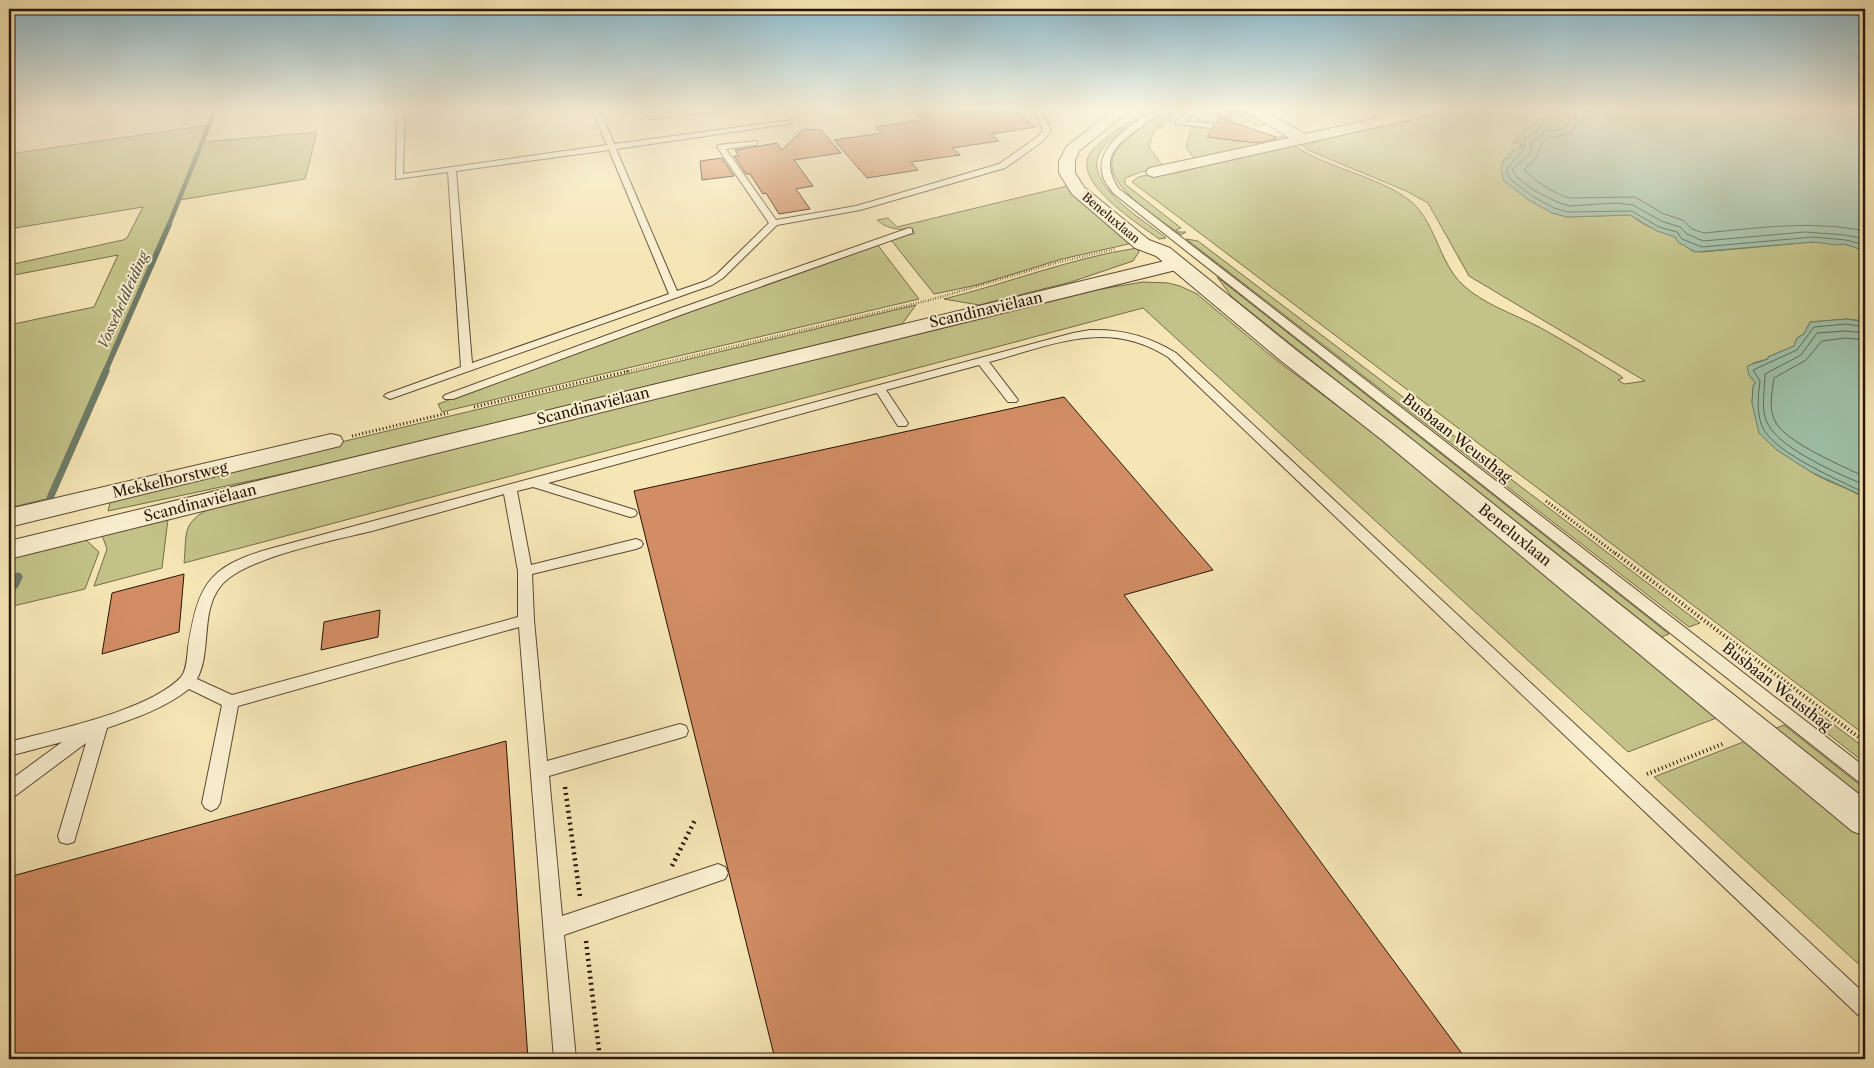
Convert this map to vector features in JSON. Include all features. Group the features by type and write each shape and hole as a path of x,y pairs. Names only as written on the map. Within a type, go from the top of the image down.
{"street":[{"name":"Beneluxlaan","path":"1067,160 1067,172 1078,190 1142,244 1170,258 1865,820"},
{"name":"Beneluxlaan","path":"1083,160 1084,176 1089,183 1106,200 1158,242 1170,258"},
{"path":"1154,172 1209,160"},
{"name":"Scandinaviëlaan","path":"9,550 1170,258"},
{"name":"Mekkelhorstweg","path":"9,518 244,464 331,441"}],"lane":[{"path":"401,160 400,177 518,160"},
{"path":"616,160 674,296"},
{"path":"731,160 774,223"},
{"path":"390,396 708,283 720,276 774,223 857,208 1002,166 1012,160"},
{"name":"Busbaan Weusthag","path":"1105,160 1105,172 1116,191 1865,777"},
{"path":"452,169 467,369"},
{"path":"449,397 682,311 910,231"},
{"path":"9,749 100,723 148,705 179,688 194,671 199,631 208,591 215,581 225,573 270,554 982,360 1091,333 1114,333 1150,342 1172,355 1865,1008"},
{"path":"982,360 1012,400"},
{"path":"880,388 902,423"},
{"path":"535,483 630,513"},
{"path":"510,489 525,571 526,620 565,1059"},
{"path":"525,571 636,544"},
{"path":"188,680 231,702 526,620"},
{"path":"211,803 231,702"},
{"path":"9,791 100,723"},
{"path":"67,836 100,723"},
{"path":"539,772 680,731"},
{"path":"553,930 718,873"}],"path":[{"path":"473,407 930,300 1059,262 1097,252 1142,244"},
{"path":"331,441 454,412"},
{"path":"562,765 600,1059"},
{"path":"658,893 696,818"}],"green space":[{"path":"9,160 310,160 305,179 180,200 50,498 9,508 9,325 94,307 118,255 9,276 9,265 123,240 127,238 143,207 9,229"},
{"path":"1088,160 1098,160 1098,173 1105,186 1116,199 1166,238 1159,239 1109,201 1090,176 1087,163"},
{"path":"1113,160 1158,160 1163,166 1193,160 1144,171 1125,178 1125,184 1181,228 1176,230 1186,232 1181,235 1133,199 1114,175"},
{"path":"1218,160 1321,160 1381,184 1408,199 1425,218 1455,276 1471,292 1570,345 1621,376 1623,378 1618,380 1624,384 1645,381 1469,276 1428,203 1406,191 1332,160 1504,160 1501,168 1505,181 1529,200 1552,213 1567,217 1630,215 1645,225 1675,237 1692,251 1702,252 1813,242 1845,244 1865,251 1865,305 1862,314 1865,321 1847,319 1810,322 1804,334 1797,338 1794,346 1768,357 1768,359 1753,363 1751,378 1755,382 1752,403 1778,440 1793,457 1810,471 1865,499 1865,735 1132,182 1138,177"},
{"path":"1067,186 1133,243 1062,259 977,285 934,294 891,240 915,233 914,231 891,228 877,220 888,218 897,227"},
{"path":"1186,239 1198,241 1700,623 1689,627"},
{"path":"877,244 919,299 442,412 438,404 639,329"},
{"path":"1137,248 1139,252 1133,261 1071,282 979,305 944,299 1064,264"},
{"path":"1217,277 1669,634 1659,638 1232,297"},
{"path":"1143,282 1168,283 1197,294 1275,359 1380,438 1719,717 1628,752 1143,308 184,563 189,526 193,520 207,510 1077,293"},
{"path":"916,305 902,324 311,468 108,511 110,503 114,499 299,452"},
{"path":"168,519 162,568 94,586 107,549 102,535"},
{"path":"85,539 99,552 85,589 9,607 9,558"},
{"path":"1817,712 1865,748 1865,763 1805,716"},
{"path":"1784,725 1865,789 1865,803 1774,729"},
{"path":"1748,740 1865,837 1865,970 1654,777"}],"water":[{"path":"1504,160 1865,160 1865,251 1845,244 1813,242 1695,252 1678,242 1675,237 1657,231 1630,215 1567,217 1552,213 1529,200 1504,181 1501,168"},
{"path":"1865,305 1865,501 1859,494 1811,472 1777,450 1759,433 1752,403 1755,382 1749,375 1747,366 1768,359 1768,357 1794,346 1797,338 1804,334 1810,322 1847,319 1864,322 1863,307"}],"building":[{"path":"723,160 734,176 702,180 700,161"},
{"path":"737,160 795,160 813,186 796,189 810,209 779,214 766,193 763,194 750,174 746,174"},
{"path":"851,160 926,160 911,162 918,170 867,178"},
{"path":"1064,397 1213,570 1124,595 1466,1059 775,1059 634,491"},
{"path":"184,574 179,632 102,654 112,593"},
{"path":"380,610 378,637 321,650 324,622"},
{"path":"506,741 528,1059 9,1059 9,877"}],"waterway":[{"name":"Vossebeldleiding","path":"168,227 195,160"},
{"name":"Vossebeldleiding","path":"105,372 169,225"},
{"name":"Vossebeldleiding","path":"50,498 106,371"},
{"name":"Vossebeldleiding","path":"9,588 14,585 18,577"}]}
